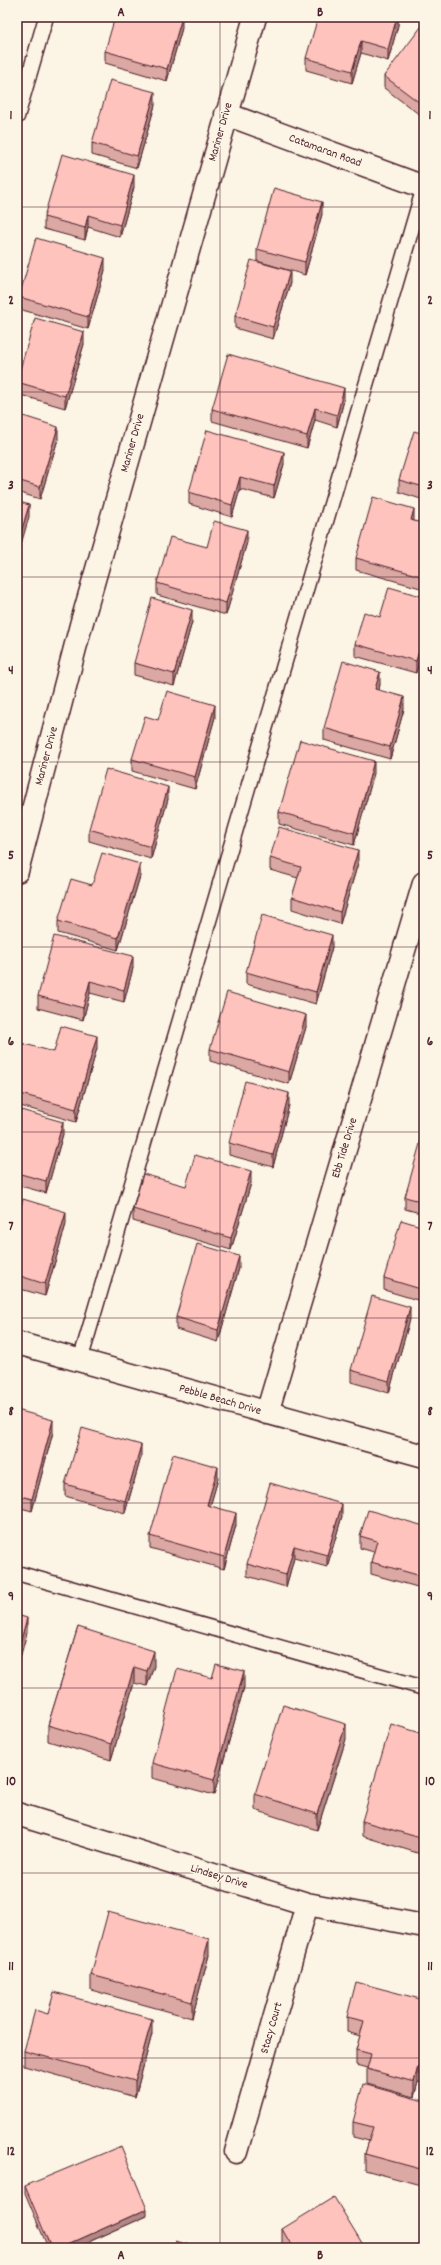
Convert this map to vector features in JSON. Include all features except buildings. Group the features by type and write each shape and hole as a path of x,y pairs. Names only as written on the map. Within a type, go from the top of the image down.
{"street":[{"name":"Mariner Drive","path":"17,871 81,625 255,17"},
{"name":"Catamaran Road","path":"226,114 424,187"},
{"name":"Ebb Tide Drive","path":"267,1413 424,883"},
{"name":"Pebble Beach Drive","path":"17,1343 424,1456"},
{"name":"Lindsey Drive","path":"17,1814 307,1904 424,1926"},
{"name":"Stacy Court","path":"236,2152 307,1904"}],"lane":[{"path":"17,117 46,17"},
{"path":"80,1361 424,187"},
{"path":"17,1573 424,1688"}]}
